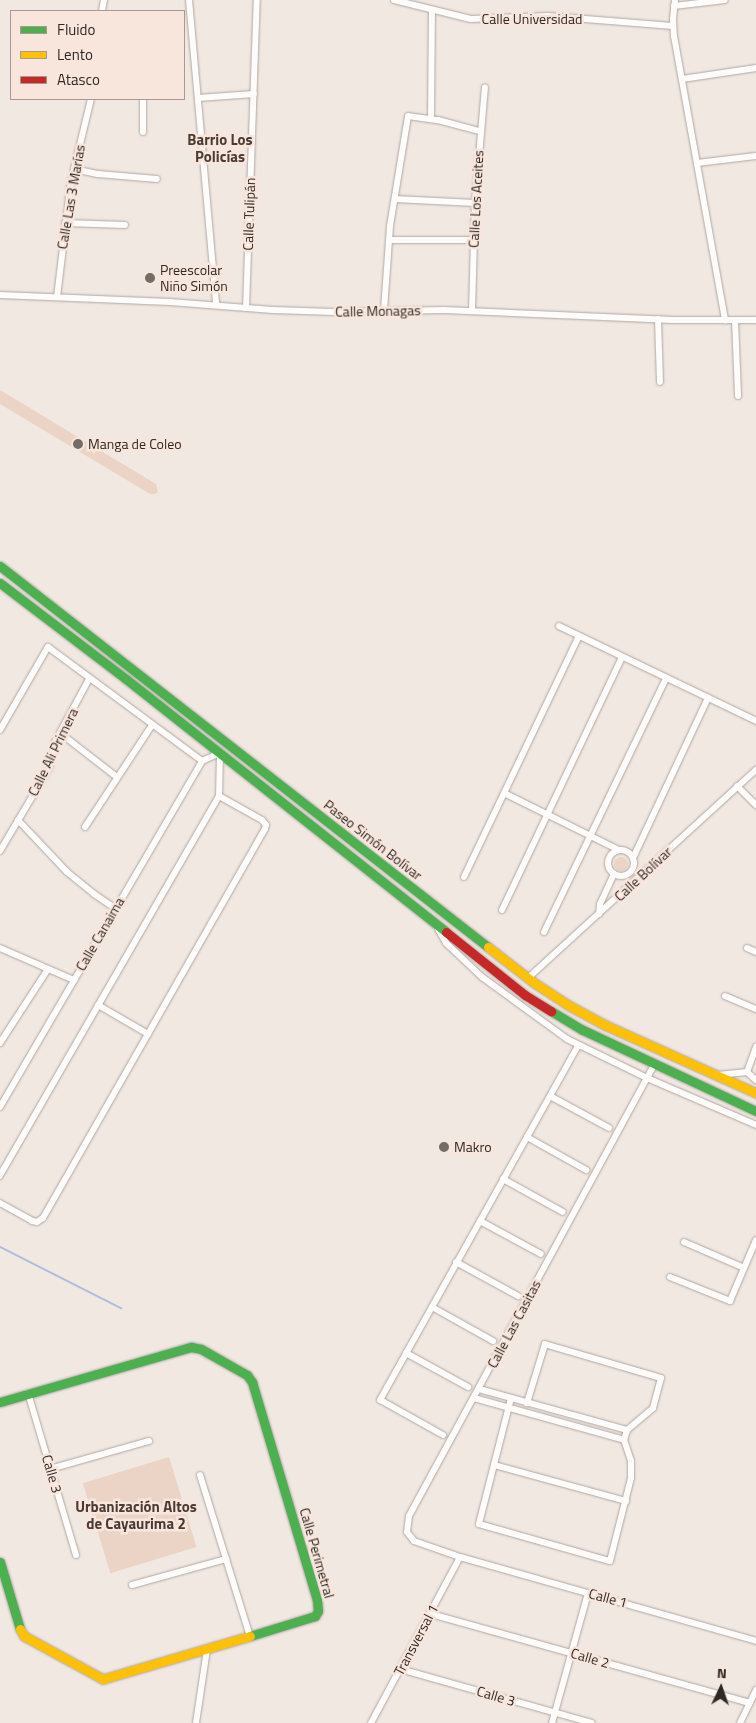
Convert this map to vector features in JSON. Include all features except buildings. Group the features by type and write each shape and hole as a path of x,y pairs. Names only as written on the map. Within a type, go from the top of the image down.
{"main road":[{"name":"Paseo Simón Bolívar","path":"0,566 528,978 586,1015 756,1093"},
{"name":"Paseo Simón Bolívar","path":"0,583 220,753 517,989 576,1027 756,1111"},
{"path":"220,753 227,744"},
{"path":"517,989 528,978"},
{"name":"Calle Perimetral","path":"0,1402 191,1347 200,1349 249,1377 319,1607 318,1613 313,1618 111,1678 99,1678 24,1636 20,1630 0,1562"}],"street":[{"path":"190,0 216,305"},
{"name":"Calle Tulipán","path":"246,308 257,0"},
{"name":"Calle Universidad","path":"394,0 472,19 548,16 673,26"},
{"path":"725,320 673,26 674,3 726,0"},
{"path":"432,10 432,119"},
{"path":"682,79 756,68"},
{"name":"Calle Los Aceites","path":"472,311 473,240 479,131 485,86"},
{"path":"198,98 254,94"},
{"name":"Calle Las 3 Marías","path":"56,297 74,169 92,100"},
{"path":"143,100 143,132"},
{"path":"384,310 389,240 408,116 432,119 479,131"},
{"path":"698,163 756,156"},
{"path":"74,169 98,174 157,179"},
{"path":"395,199 475,203"},
{"path":"65,223 125,225"},
{"path":"389,240 473,240"},
{"name":"Calle Monagas","path":"0,295 334,312 384,310 472,311 658,320 756,320"},
{"path":"658,320 660,382"},
{"path":"736,320 738,396"},
{"path":"559,626 756,721"},
{"path":"464,877 579,636"},
{"path":"0,730 48,648 202,761 220,753 219,796 0,1176"},
{"path":"502,910 622,657"},
{"path":"544,932 666,678"},
{"name":"Calle Ali Primera","path":"0,851 49,768 53,747 90,679"},
{"path":"619,850 611,855 608,861 609,868 614,874 622,876 632,868 632,858 708,698"},
{"path":"85,827 152,725"},
{"path":"60,734 117,777"},
{"name":"Calle Canaima","path":"0,1107 202,761"},
{"name":"Calle Bolívar","path":"528,978 756,770"},
{"path":"738,786 756,805"},
{"path":"504,793 619,850 629,853 632,858"},
{"path":"0,1203 35,1222 43,1218 265,829 265,823 262,820 219,796"},
{"path":"18,820 67,872 115,908"},
{"path":"599,914 600,904 614,874"},
{"name":"Paseo Simón Bolívar","path":"434,924 446,943 482,977 524,1010 578,1045 647,1078 756,1125"},
{"path":"0,948 74,980"},
{"path":"747,948 756,952"},
{"path":"0,1043 48,969"},
{"path":"725,996 756,1009"},
{"path":"98,1005 148,1034"},
{"path":"442,1434 380,1400 578,1045"},
{"path":"747,1072 756,1048"},
{"name":"Calle Las Casitas","path":"460,1557 414,1541 409,1536 407,1524 409,1516 654,1064"},
{"path":"716,1076 747,1072 756,1080"},
{"path":"550,1096 609,1128"},
{"path":"527,1137 586,1170"},
{"path":"503,1179 564,1212"},
{"path":"480,1220 541,1254"},
{"path":"670,1278 730,1301 756,1240"},
{"path":"684,1242 744,1268"},
{"path":"456,1262 518,1296"},
{"path":"432,1307 494,1341"},
{"path":"511,1398 479,1524 610,1561 626,1501 632,1468 624,1440 627,1430 653,1408 661,1378 544,1344 527,1403"},
{"path":"406,1353 468,1387"},
{"path":"479,1389 627,1430"},
{"name":"Calle 3","path":"28,1393 76,1555"},
{"path":"474,1398 624,1440"},
{"path":"50,1469 149,1441"},
{"path":"494,1466 626,1501"},
{"path":"200,1475 250,1637"},
{"name":"Calle 1","path":"460,1557 756,1641"},
{"name":"Transversal 1","path":"370,1723 431,1614 460,1557"},
{"path":"132,1586 226,1558"},
{"path":"552,1723 588,1593"},
{"name":"Calle 2","path":"431,1614 750,1703"},
{"path":"196,1723 207,1649"},
{"name":"Calle 3","path":"400,1669 592,1723"},
{"path":"740,1723 756,1690"}],"shaded area":[{"name":"Manga de Coleo","path":"0,390 156,484 158,492 150,494 0,404"},
{"path":"621,857 626,859 628,864 626,869 621,871 616,869 614,864 616,859"},
{"path":"169,1457 196,1547 110,1573 83,1483"}],"waterway":[{"path":"0,1247 121,1308"}],"traffic: fast":[{"path":"0,566 488,947"},
{"path":"0,583 126,679 446,932"},
{"path":"551,1011 583,1030 756,1111"},
{"path":"0,1402 191,1347 201,1349 247,1375 252,1382 317,1600 318,1611 315,1616 250,1636"},
{"path":"0,1562 20,1629"}],"traffic: slow":[{"path":"488,947 533,982 568,1005 605,1025 756,1093"},
{"path":"20,1629 24,1636 103,1679 250,1636"}],"traffic: jam":[{"path":"446,932 525,995 551,1011"}],"place":[{"name":"Preescolar Niño Simón","path":"150,278"},
{"name":"Manga de Coleo","path":"78,444"},
{"name":"Makro","path":"444,1147"}],"district":[{"name":"Barrio Los Policías","path":"220,148"},
{"name":"Urbanización Altos de Cayaurima 2","path":"136,1514"}]}
